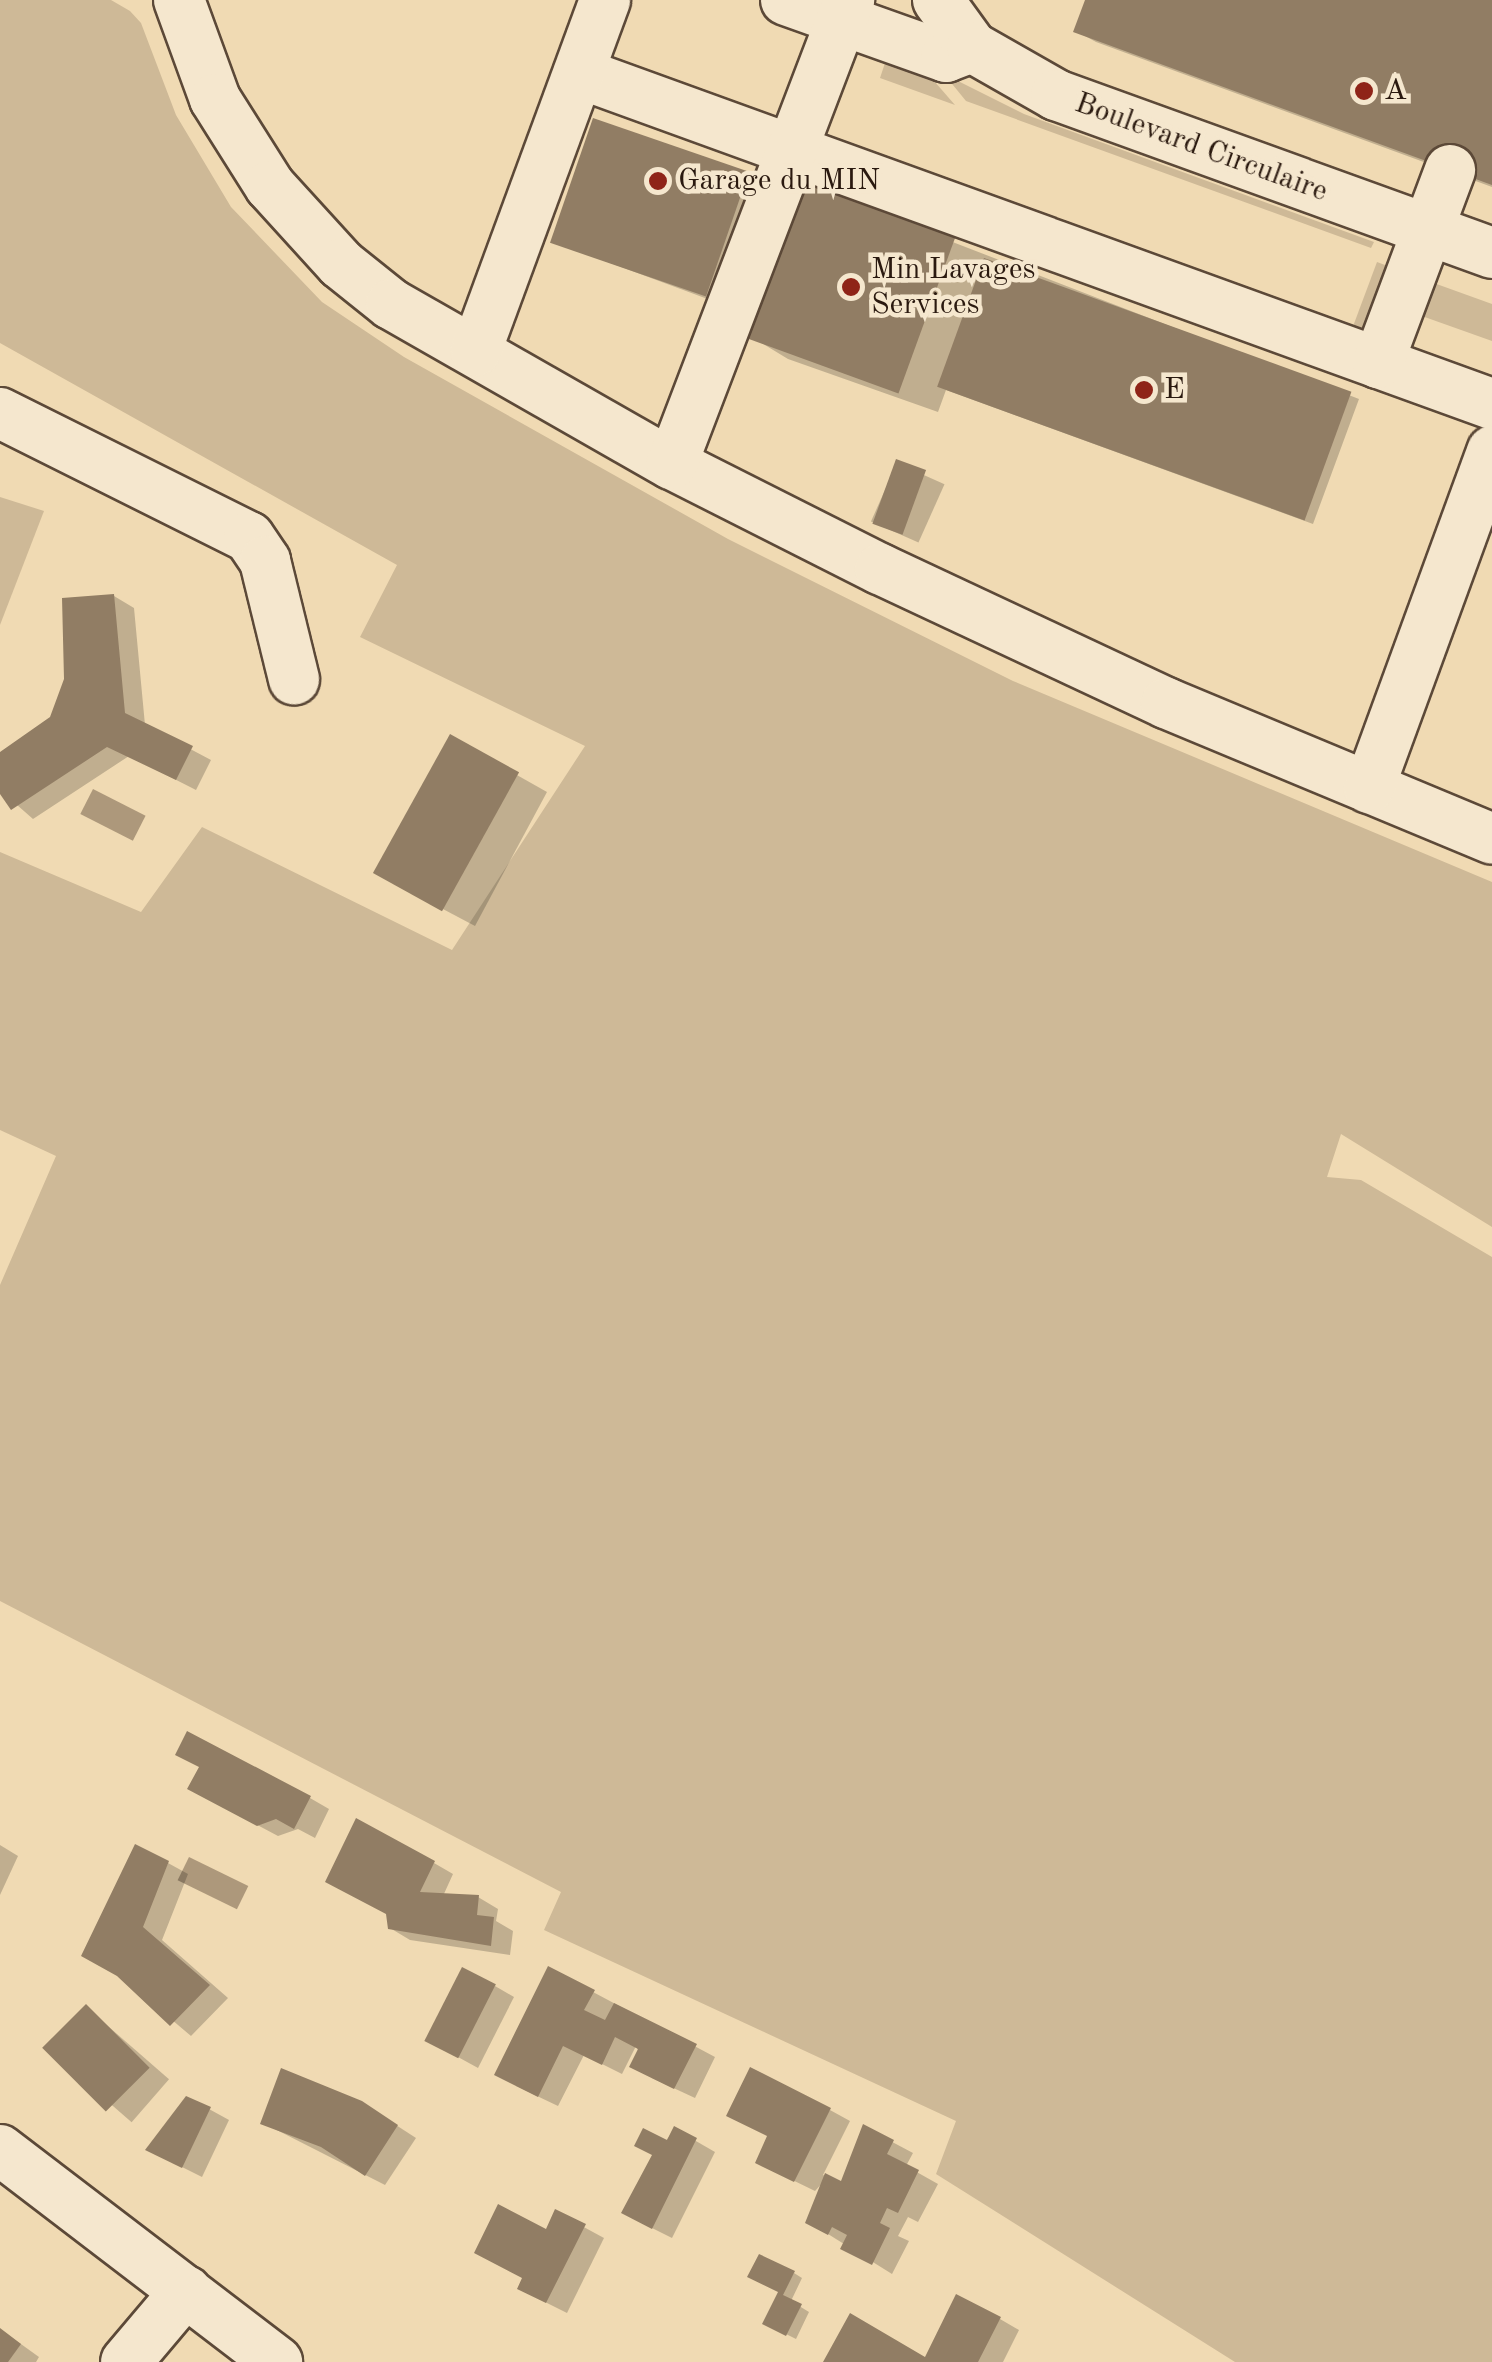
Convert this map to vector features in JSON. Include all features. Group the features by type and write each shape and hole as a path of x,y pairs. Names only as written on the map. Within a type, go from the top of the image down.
{"street":[{"path":"179,0 215,99 270,186 353,274 390,304 672,464 1014,633 1492,839"},
{"path":"476,351 605,0"},
{"path":"786,0 845,10 946,57 972,47"},
{"name":"Boulevard Circulaire","path":"938,0 972,47 1056,95 1492,253"},
{"path":"672,464 845,10"},
{"path":"579,73 1492,404"},
{"path":"1378,362 1450,170"},
{"path":"0,413 248,537 264,560 294,679"},
{"path":"1370,788 1492,451"},
{"path":"0,2150 278,2362"},
{"path":"126,2362 186,2291"}],"shaded area":[{"path":"0,0 111,0 130,11 141,23 176,115 231,207 322,302 404,357 728,539 1013,681 1492,882 1492,1227 1341,1134 1327,1177 1361,1180 1492,1257 1492,2362 1235,2362 936,2174 956,2121 544,1930 561,1892 0,1601 0,1285 56,1156 0,1130 0,852 141,912 202,827 452,950 585,746 360,637 397,565 0,343"},
{"path":"888,54 921,66 955,105 880,78"},
{"path":"944,74 1024,114 1374,242 1371,248 966,101"},
{"path":"1377,262 1401,271 1369,330 1352,329"},
{"path":"1431,282 1492,304 1492,341 1419,315"},
{"path":"0,497 44,511 0,625"},
{"path":"93,789 146,816 133,841 80,814"},
{"path":"189,1857 248,1886 237,1909 178,1880"}],"building":[{"name":"A","path":"1085,0 1492,0 1492,185 1073,32"},
{"path":"593,118 749,172 706,297 550,243"},
{"name":"Min Lavages Services","path":"803,182 955,237 898,393 746,338"},
{"name":"E","path":"984,258 1351,392 1305,520 937,387"},
{"path":"896,459 926,470 902,535 872,524"},
{"path":"114,594 125,713 193,746 176,780 107,747 11,810 0,794 0,752 50,717 64,679 62,598"},
{"path":"450,734 519,772 442,911 373,873"},
{"path":"187,1731 311,1796 294,1829 276,1819 257,1826 187,1789 199,1767 175,1755"},
{"path":"356,1818 435,1861 420,1892 479,1895 477,1915 494,1917 491,1946 388,1929 386,1914 325,1882"},
{"path":"135,1844 169,1861 143,1927 210,1985 170,2026 117,1976 81,1956"},
{"path":"548,1966 595,1990 584,2010 605,2020 614,2003 697,2044 674,2089 629,2067 638,2049 615,2037 602,2065 563,2046 538,2097 494,2075"},
{"path":"462,1967 496,1984 458,2058 424,2041"},
{"path":"86,2004 150,2068 106,2111 42,2048"},
{"path":"750,2067 831,2108 794,2182 755,2163 767,2136 726,2116"},
{"path":"281,2068 362,2101 398,2125 365,2176 321,2147 260,2124"},
{"path":"186,2096 211,2107 182,2168 145,2150"},
{"path":"863,2124 894,2140 887,2154 919,2170 898,2213 887,2208 880,2223 890,2228 872,2265 840,2249 847,2235 832,2227 828,2235 805,2223 825,2173 841,2181"},
{"path":"674,2126 697,2138 652,2229 621,2213 652,2155 634,2146 643,2128 667,2140"},
{"path":"498,2204 546,2229 555,2209 586,2224 546,2303 517,2289 522,2278 474,2253"},
{"path":"759,2254 795,2271 783,2295 802,2304 786,2336 762,2324 778,2292 747,2277"},
{"path":"956,2294 1001,2317 978,2362 823,2362 850,2313 925,2357"},
{"path":"0,2328 21,2344 8,2362 0,2362"}],"place":[{"name":"A","path":"1364,91"},
{"name":"Garage du MIN","path":"658,181"},
{"name":"Min Lavages Services","path":"851,287"},
{"name":"E","path":"1144,390"}]}
